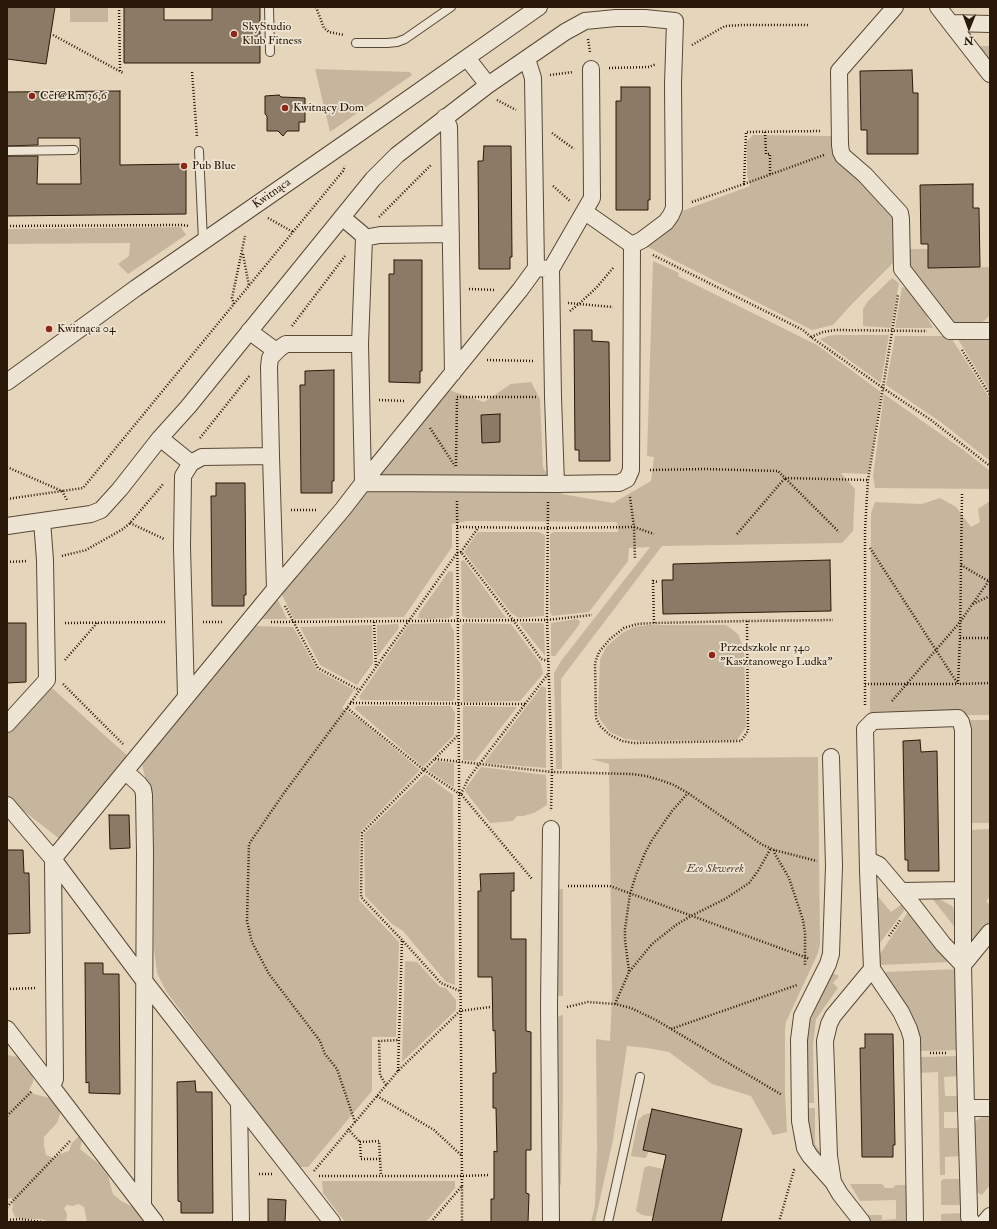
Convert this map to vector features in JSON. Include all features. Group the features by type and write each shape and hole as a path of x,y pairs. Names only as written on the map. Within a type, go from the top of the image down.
{"street":[{"name":"Kwitnąca","path":"7,382 136,288 203,235 466,58 539,7"},
{"path":"895,7 839,71 840,149 843,156 865,175 900,213 902,269 950,331 990,331"},
{"path":"938,7 990,74"},
{"path":"7,526 91,514 101,510 120,489 160,438 188,407 343,218 373,179 396,155 488,85 565,32 585,21 616,18 644,18 675,21 674,208 666,222 642,240 632,245"},
{"path":"951,23 990,24"},
{"path":"466,58 488,85"},
{"path":"527,59 533,78 534,169 544,269 552,302 552,484"},
{"path":"48,1082 55,1079 53,860 126,772 186,696 219,659 247,622 343,509 520,290 544,269 585,212 592,198 591,69"},
{"path":"445,117 449,127 453,373"},
{"path":"585,212 632,245"},
{"path":"343,218 363,236 451,234"},
{"path":"363,236 360,344 363,483"},
{"path":"363,483 619,483 629,474 632,245"},
{"path":"249,331 276,351"},
{"path":"275,589 272,511 270,358 276,351 286,344 360,344"},
{"path":"160,438 191,462"},
{"path":"186,696 182,547 183,476 191,462 202,456 271,456"},
{"path":"7,724 50,677 46,623 42,521"},
{"path":"915,1222 912,1039 910,1029 872,962 865,729 873,721 958,718 962,722 963,730 963,966 969,1217 972,1222"},
{"path":"831,757 834,866 831,954 828,964 802,1016 799,1029 799,1103 802,1137 805,1148 810,1156 833,1182 840,1194 862,1222"},
{"path":"126,772 143,789 144,795 146,853 143,1205"},
{"path":"7,806 53,860 239,1103 302,1176 331,1222"},
{"path":"550,830 549,1008 551,1222"},
{"path":"868,860 879,865 943,944 963,966"},
{"path":"907,898 963,890"},
{"path":"963,966 990,932"},
{"path":"833,1182 829,1156 825,1041 829,1024 833,1016 872,962"},
{"path":"7,1029 155,1222"},
{"path":"239,1103 241,1222"},
{"path":"966,1108 990,1108"},
{"path":"985,1222 990,1216"}],"lane":[{"path":"270,7 270,52"},
{"path":"356,43 387,43 405,40 451,7"},
{"path":"7,151 74,150"},
{"path":"199,151 203,235"},
{"path":"608,1222 640,1077"}],"path":[{"path":"53,35 121,72 119,7"},
{"path":"318,7 318,12"},
{"path":"591,69 649,67 674,55 725,26 808,25"},
{"path":"192,72 199,151"},
{"path":"534,120 591,163"},
{"path":"744,184 746,132 839,131"},
{"path":"765,132 766,154 770,154 770,175"},
{"path":"292,327 363,236 449,146"},
{"path":"674,208 840,149"},
{"path":"7,499 82,488 343,171 346,160"},
{"path":"534,169 575,206 585,212"},
{"path":"264,216 293,232"},
{"path":"7,226 182,225 203,235"},
{"path":"234,304 232,298 246,234"},
{"path":"552,325 580,303 597,287 632,245 803,330 931,420 990,466"},
{"path":"242,252 249,286"},
{"path":"902,269 868,480 865,532 865,684 907,685 990,683"},
{"path":"452,289 520,290"},
{"path":"552,302 616,307 631,311"},
{"path":"811,337 823,332 835,330 950,331 990,395"},
{"path":"463,360 552,361"},
{"path":"420,413 456,468 457,397 453,373"},
{"path":"457,397 553,397"},
{"path":"7,467 62,491"},
{"path":"635,559 634,527 629,474 705,469 778,471 838,532"},
{"path":"785,478 868,480"},
{"path":"737,534 785,478"},
{"path":"456,483 459,552 457,621 457,735 460,794 462,1222"},
{"path":"550,830 552,772 548,674 547,528 552,484"},
{"path":"958,684 962,494"},
{"path":"272,511 343,509"},
{"path":"130,523 182,547"},
{"path":"457,527 634,527 654,534"},
{"path":"355,1122 337,1069 325,1054 320,1041 269,974 252,942 247,921 249,844 407,622 478,528"},
{"path":"870,548 958,684"},
{"path":"459,552 513,620 541,659 548,661"},
{"path":"873,721 907,685 960,622 989,580 961,565"},
{"path":"654,623 653,581 659,582"},
{"path":"275,589 318,668 360,690"},
{"path":"972,605 990,596"},
{"path":"46,623 547,620 592,615"},
{"path":"747,621 748,730 740,741 634,743 622,741 610,735 600,726 596,718 596,663 599,652 610,639 624,628 637,624 654,623 747,621 833,620"},
{"path":"98,622 50,677 137,758"},
{"path":"374,622 376,667"},
{"path":"960,638 990,638"},
{"path":"460,794 468,779 479,764 548,674"},
{"path":"350,703 525,704"},
{"path":"347,708 424,770 460,794 536,884 549,886 610,886 828,964"},
{"path":"457,735 362,833 361,897 441,983 460,991"},
{"path":"435,759 552,772 646,776 674,785 688,793 749,836 774,850 834,866"},
{"path":"629,972 625,940 626,922 630,894 639,865 652,840 672,811 688,793"},
{"path":"615,1004 629,972 652,944 676,925 725,899 749,883 758,871 771,848"},
{"path":"774,850 789,878 803,920 806,957 805,973"},
{"path":"872,962 907,898"},
{"path":"398,1071 402,940"},
{"path":"671,1029 802,982"},
{"path":"7,989 54,987"},
{"path":"549,1008 562,1008 588,1002 615,1004 631,1008 656,1020 784,1096 799,1103"},
{"path":"302,1176 355,1122 398,1071 460,1011 490,1007"},
{"path":"386,1085 380,1075 379,1041 399,1040"},
{"path":"912,1053 966,1053"},
{"path":"7,1116 48,1082"},
{"path":"376,1096 434,1130 461,1155"},
{"path":"7,1207 83,1128"},
{"path":"348,1129 360,1142 361,1159 380,1159"},
{"path":"360,1142 379,1141 381,1176"},
{"path":"779,1222 794,1170 810,1156"},
{"path":"240,1173 302,1176 490,1175"},
{"path":"431,1222 462,1186"},
{"path":"7,1220 20,1219 42,1222"}],"green space":[{"path":"70,7 108,7 108,22 70,22"},
{"path":"970,31 977,46 990,46 990,60 987,60 967,34"},
{"path":"315,69 410,72 412,75 330,132"},
{"path":"753,135 833,136 895,214 894,262 833,325 812,330 646,246 674,214 750,186 747,175 747,141"},
{"path":"181,227 186,235 128,274 118,264 129,256 130,243 7,244 7,229"},
{"path":"906,249 928,249 928,268 990,267 990,315 984,321 976,324 954,325 908,268"},
{"path":"653,261 679,273 678,276 817,345 881,392 868,474 841,473 855,489 853,531 842,543 662,546 561,679 562,769 556,769 554,673 561,661 650,547 629,548 628,561 589,612 552,616 550,612 550,534 554,532 618,532 617,522 467,521 452,524 452,547 404,617 294,619 281,593 343,515 388,467 449,390 484,402 511,384 531,382 540,399 543,468 562,494 613,503 651,481 654,457 647,456"},
{"path":"892,278 899,283 891,328 863,326 863,309 868,301"},
{"path":"902,287 914,292 933,328 895,328"},
{"path":"835,335 889,335 881,383 820,339"},
{"path":"895,336 950,336 990,399 990,461 942,423 886,385"},
{"path":"956,336 990,338 990,391"},
{"path":"884,394 962,449 990,471 990,489 875,488 873,476"},
{"path":"940,498 956,507 971,527 980,522 978,509 990,501 990,715 964,715 961,711 870,712 871,513 875,502 922,504"},
{"path":"478,532 539,532 545,535 544,616 519,618 511,613 464,552"},
{"path":"464,560 506,618 467,618 462,616 461,561"},
{"path":"449,571 453,572 453,615 449,618 418,618 419,613"},
{"path":"277,598 287,619 259,618"},
{"path":"576,619 580,621 579,625 555,656 552,656 551,623"},
{"path":"450,623 454,631 455,698 453,701 361,700 359,697 409,624"},
{"path":"464,623 511,624 541,664 543,674 520,701 463,702 462,626"},
{"path":"519,623 544,624 545,656"},
{"path":"398,624 399,628 377,657 377,625"},
{"path":"372,625 373,663 357,685 320,665 300,627"},
{"path":"648,625 726,625 738,634 744,649 746,727 737,740 640,741 625,739 610,732 601,721 598,714 600,659 607,646 622,633 634,627"},
{"path":"253,626 293,627 317,670 354,690 342,708 363,722 420,770 360,832 359,900 399,942 396,1037 372,1037 372,1091 308,1167 300,1167 289,1161 235,1084 166,991 157,973 154,949 153,794 147,784 142,765 152,749"},
{"path":"542,686 546,688 546,768 484,763"},
{"path":"52,688 131,759 61,840 7,798 7,734"},
{"path":"356,706 450,706 455,713 454,735 423,767 355,709"},
{"path":"463,706 517,707 475,761 463,760"},
{"path":"966,720 990,720 990,823 969,823"},
{"name":"Eco Skwerek","path":"818,757 820,944 818,953 786,1022 785,1092 787,1132 773,1135 751,1096 712,1084 669,1052 627,1046 613,1140 595,1222 591,1222 595,1206 597,1148 596,1039 610,1041 612,994 609,764 591,759"},
{"path":"437,761 454,763 454,788 428,770"},
{"path":"481,767 546,775 547,805 534,813 517,816 513,821 490,823 465,791"},
{"path":"425,774 453,795 455,985 446,982 403,931 392,924 365,896 364,834"},
{"path":"990,829 990,896 986,901 990,905 990,924 975,942 970,942 967,830"},
{"path":"558,889 563,889 563,996 559,996 557,993 556,974"},
{"path":"876,894 891,912 902,904 906,908 877,947"},
{"path":"931,897 952,906 955,910 957,930"},
{"path":"908,912 949,962 881,965 878,957"},
{"path":"405,961 417,962 440,987 446,988 456,1000 456,1010 402,1062"},
{"path":"958,969 960,1050 920,1051 885,972"},
{"path":"832,973 839,976 833,983 838,988 816,1019 813,1044 814,1103 808,1103 807,1028"},
{"path":"563,1015 561,1186 558,1179 556,1021 559,1016"},
{"path":"7,1055 18,1057 26,1061 34,1073 33,1082 29,1090 34,1094 53,1099 59,1104 60,1114 57,1123 44,1137 46,1155 54,1158 69,1151 72,1143 79,1136 82,1140 80,1149 99,1164 108,1176 113,1194 121,1201 137,1209 145,1222 87,1222 84,1207 78,1204 73,1206 67,1205 64,1208 67,1214 66,1222 51,1222 40,1219 23,1219 15,1217 12,1210 12,1198 7,1199"},
{"path":"959,1056 960,1076 944,1077 945,1096 961,1096 961,1112 944,1112 944,1128 962,1128 962,1156 945,1157 945,1175 940,1175 938,1072 920,1073 920,1057"},
{"path":"808,1108 815,1108 815,1144 821,1153 819,1154 808,1135"},
{"path":"989,1112 990,1185 982,1195 974,1191 972,1126 977,1120"},
{"path":"657,1113 647,1156 645,1158 631,1156 638,1120 643,1115"},
{"path":"649,1166 673,1171 661,1218 642,1215 636,1211 644,1169 645,1167"},
{"path":"943,1179 962,1179 963,1205 941,1205 941,1181"},
{"path":"322,1181 455,1181 455,1188 426,1222 345,1222 323,1193"},
{"path":"850,1184 882,1184 885,1188 893,1188 896,1185 907,1185 909,1222 869,1222 867,1215 882,1215 882,1220 896,1219 896,1200 860,1201"},
{"path":"963,1213 963,1219 961,1222 941,1222 941,1214"}],"building":[{"path":"7,7 55,7 46,64 7,59"},
{"path":"124,7 164,7 164,20 212,20 212,7 260,7 260,63 124,63"},
{"path":"912,70 913,93 918,93 918,154 867,154 867,130 861,130 860,71"},
{"path":"621,87 650,87 650,200 648,200 648,210 616,210 616,101 621,101"},
{"path":"120,91 120,165 186,164 186,214 7,216 7,156 38,156 37,184 81,184 80,138 38,138 38,145 7,146 7,92"},
{"name":"Kwitnący Dom","path":"279,95 281,97 305,98 305,122 299,122 299,131 287,131 283,136 278,131 267,131 267,116 265,114 265,96"},
{"path":"484,146 511,146 512,257 510,257 510,269 479,269 478,161 483,161"},
{"path":"973,184 973,208 979,208 980,267 928,268 928,244 921,244 920,185"},
{"path":"394,260 422,260 422,371 420,371 420,383 389,382 389,274 394,274"},
{"path":"574,330 592,330 592,341 609,342 610,461 579,461 579,450 575,450"},
{"path":"334,370 334,481 332,481 332,493 301,493 300,385 305,385 305,371"},
{"path":"500,414 500,442 482,443 481,415"},
{"path":"216,483 245,483 246,595 244,595 244,606 212,606 211,496 216,496"},
{"path":"830,560 831,611 663,614 662,580 673,580 673,564"},
{"path":"7,623 26,623 26,682 7,683"},
{"path":"920,740 921,752 937,751 939,871 908,871 908,860 905,860 903,741"},
{"path":"109,815 129,815 130,848 110,849"},
{"path":"7,850 23,850 24,873 29,873 30,933 7,934"},
{"path":"514,873 514,891 511,891 511,939 526,939 526,1031 531,1032 531,1150 526,1150 526,1193 529,1194 528,1222 491,1222 491,1199 494,1199 494,1151 497,1152 496,1108 493,1108 493,1073 496,1073 495,1030 493,1031 492,977 478,977 478,891 481,891 480,874"},
{"path":"85,963 103,963 103,974 119,974 120,1094 89,1093 89,1082 86,1083"},
{"path":"865,1034 893,1034 895,1145 893,1145 893,1157 862,1157 860,1048 865,1048"},
{"path":"195,1081 196,1092 212,1092 213,1213 181,1213 181,1202 178,1201 177,1082"},
{"path":"652,1109 742,1129 721,1222 652,1222 666,1155 643,1150"},
{"path":"268,1199 286,1200 285,1222 268,1222"}],"place":[{"name":"SkyStudio Klub Fitness","path":"234,34"},
{"name":"Cef@Rm 36,6","path":"32,96"},
{"name":"Kwitnący Dom","path":"285,108"},
{"name":"Pub Blue","path":"184,166"},
{"name":"Kwitnąca 04","path":"49,329"},
{"name":"Przedszkole nr 340 \"Kasztanowego Ludka\"","path":"712,655"}]}
